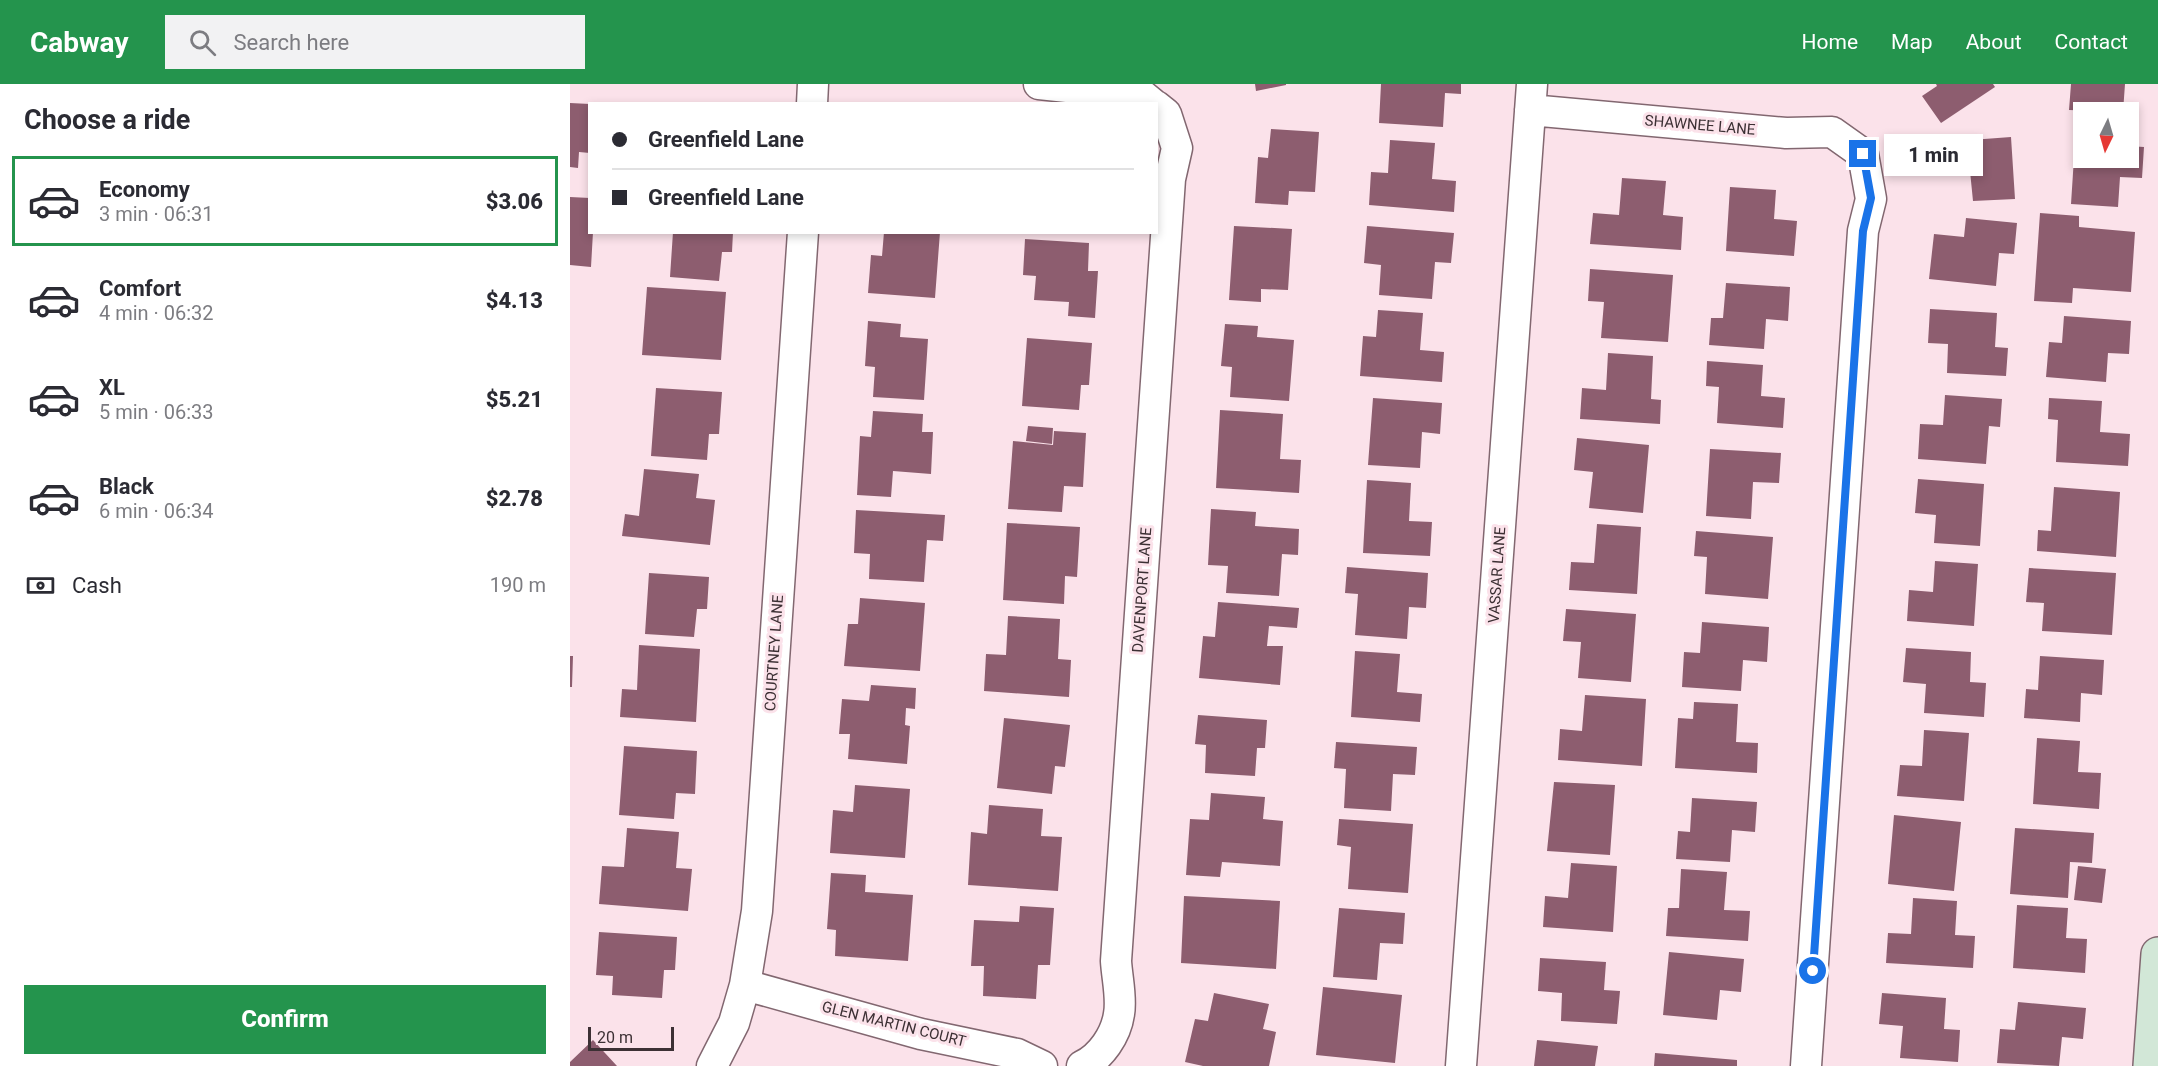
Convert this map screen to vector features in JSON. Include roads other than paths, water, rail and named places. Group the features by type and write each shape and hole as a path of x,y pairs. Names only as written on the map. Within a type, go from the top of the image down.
{"street":[{"path":"812,102 813,84"},
{"path":"1039,84 1142,95 1151,102"},
{"name":"SHAWNEE LANE","path":"1531,97 1786,133 1832,132 1863,154 1871,198 1863,243 1806,1066"},
{"name":"VASSAR LANE","path":"1461,1066 1531,97"},
{"name":"DAVENPORT LANE","path":"1087,1063 1110,1039 1119,1014 1116,962 1169,191 1177,148 1158,108"},
{"name":"COURTNEY LANE","path":"712,1066 734,1023 745,985 757,911 803,234"},
{"path":"2150,1066 2158,954"},
{"name":"GLEN MARTIN COURT","path":"745,985 921,1034 1017,1053 1042,1066"}]}
